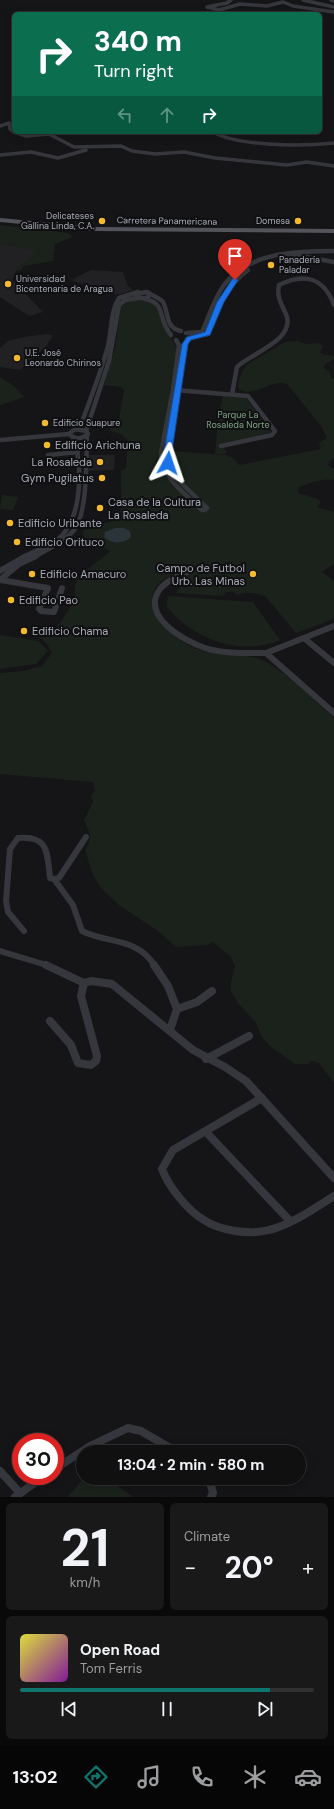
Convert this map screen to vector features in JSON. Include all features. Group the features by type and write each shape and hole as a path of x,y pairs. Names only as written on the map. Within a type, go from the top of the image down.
{"main road":[{"name":"Carretera Panamericana","path":"0,221 64,229 118,232 332,232"}],"street":[{"path":"231,0 227,3 207,7 218,10 236,5 274,6 283,2 293,6 334,12"},
{"path":"303,0 334,7"},
{"path":"0,126 9,123 10,129 12,130"},
{"path":"20,134 26,136 48,134 74,146 108,147"},
{"path":"216,134 222,138 261,142 334,143"},
{"path":"0,155 31,152 58,158 84,150 121,146 132,151 155,154 184,152 215,158 287,165 307,162 334,166"},
{"path":"310,258 306,253 318,250"},
{"path":"171,335 180,332 202,332 214,301 225,284 238,272 260,260 279,254 318,250 334,251"},
{"path":"176,340 188,339 208,334 220,302 235,280 243,273 282,257 294,256 334,261"},
{"path":"232,394 235,370 239,364 270,346 286,328 287,322 276,294 279,285 284,282 303,279 312,280 327,288 334,287"},
{"path":"327,288 334,305"},
{"path":"78,429 82,422 105,358 114,306 119,298 138,292 149,293 162,301 170,326 177,332 180,332"},
{"path":"138,292 134,295 139,298"},
{"path":"146,298 150,296 149,293"},
{"path":"0,580 19,564 57,545 74,528 83,511 87,433 109,362 119,305 125,300 146,298 157,303 165,326 172,338 179,344 177,355 176,390 167,458 174,476 207,509 202,510 167,477 160,458 176,390 183,355 190,335 186,332"},
{"path":"177,355 183,355"},
{"path":"176,390 244,395 251,398 275,432 272,435 221,446"},
{"path":"0,571 13,562 51,544 67,529 76,510 78,478 78,452 71,436 72,430 78,429 87,433"},
{"path":"0,440 71,436 80,438 87,433"},
{"path":"163,442 170,442"},
{"path":"48,455 78,452"},
{"path":"191,570 174,578 159,590 155,601 156,610 165,624 184,639 206,648 242,653 266,653 306,639 334,626"},
{"path":"0,580 48,588 39,609 41,611 54,612 62,588"},
{"path":"306,639 334,663"},
{"path":"266,653 334,713"},
{"path":"24,931 8,912 6,901 10,849 18,838 30,835 39,838 47,853 50,878 54,879 73,905 82,932 94,937 128,943 149,956 168,986 177,1009 170,1030"},
{"path":"54,879 59,878 86,837"},
{"path":"0,951 51,966 84,983 91,981 112,984 170,1030 183,1043 206,1058 237,1074 262,1098 334,1178"},
{"path":"50,1021 71,1045 78,1063 91,1065 96,1061 97,1056 81,996 84,983"},
{"path":"177,1009 197,1002 212,991"},
{"path":"206,1058 249,1036"},
{"path":"262,1098 173,1150 162,1169 166,1181 180,1198 203,1220 221,1228 249,1231 269,1230 290,1221 334,1196"},
{"path":"206,1132 290,1221"},
{"path":"92,1445 128,1428 141,1431 165,1445"},
{"path":"64,1463 76,1455"},
{"path":"0,1471 18,1495 32,1485"},
{"path":"211,1485 213,1493 212,1497"}],"shaded area":[{"name":"Universidad Bicentenaria de Aragua","path":"0,244 22,247 34,251 34,256 18,267 12,280 43,312 29,316 0,297"},
{"path":"91,270 123,272 128,286 133,290 121,294 110,294 71,280"},
{"name":"U.E. José Leonardo Chirinos","path":"47,334 53,336 46,346 20,370 0,367 0,348 8,341 23,337"},
{"path":"87,455 115,455 114,470 87,471"},
{"path":"115,528 124,528 130,531 130,538 124,541 113,542 104,537 105,532"}],"green space":[{"path":"0,225 68,233 73,237 55,244 53,261 24,266 21,270 16,271 18,267 34,256 34,252 22,247 0,244"},
{"path":"138,299 155,303 170,337 180,353 176,389 181,394 177,409 171,451 225,455 234,458 239,465 321,449 319,443 327,438 321,426 287,384 275,384 249,392 238,388 239,379 246,365 285,342 298,341 306,344 318,343 323,346 320,352 322,354 334,356 334,359 325,364 324,368 330,372 331,378 334,379 334,458 329,461 328,465 334,470 334,480 321,480 303,485 299,487 298,493 318,499 321,503 317,507 334,512 334,564 322,572 334,581 334,619 296,633 265,596 262,595 247,593 237,595 233,592 226,592 223,596 176,593 187,578 183,573 171,576 160,582 155,589 152,599 153,609 158,619 165,628 184,643 203,651 253,657 268,663 294,682 334,718 334,1083 319,1063 312,1061 308,1064 295,1064 271,1047 262,1037 256,1023 238,1003 231,991 231,983 235,966 230,956 213,942 207,945 176,947 158,931 119,905 102,889 93,875 85,850 89,842 90,835 84,820 93,802 91,796 95,790 93,782 0,774 0,673 23,671 42,666 52,653 47,644 40,637 47,634 58,625 66,614 75,595 75,585 82,574 110,551 86,540 83,534 84,530 118,519 120,514 121,471 126,468 128,440 119,433 110,431 111,421 119,420 124,390 121,387 104,385 115,348 121,307 124,302"},
{"path":"0,377 14,386 24,397 0,405"},
{"name":"Parque La Rosaleda Norte","path":"223,396 246,398 271,432 222,447 227,452 225,454 215,454 219,412"},
{"path":"2,495 18,497 13,510 0,509"},
{"path":"168,596 253,602 280,640 265,645 249,647 218,642 190,628 178,618 167,607"},
{"path":"0,635 38,641 48,651 36,664 0,669"},
{"path":"78,1485 116,1485 133,1497 68,1497"}],"place":[{"name":"Delicateses Gallina Linda, C.A.","path":"102,221"},
{"name":"Domesa","path":"298,221"},
{"name":"Panadería Paladar","path":"271,265"},
{"name":"Universidad Bicentenaria de Aragua","path":"8,284"},
{"name":"U.E. José Leonardo Chirinos","path":"17,358"},
{"name":"Edificio Suapure","path":"45,423"},
{"name":"Edificio Arichuna","path":"47,445"},
{"name":"La Rosaleda","path":"100,462"},
{"name":"Gym Pugilatus","path":"102,478"},
{"name":"Casa de la Cultura La Rosaleda","path":"100,508"},
{"name":"Edificio Uribante","path":"10,523"},
{"name":"Edificio Orituco","path":"17,542"},
{"name":"Edificio Amacuro","path":"32,574"},
{"name":"Campo de Futbol Urb. Las Minas","path":"253,574"},
{"name":"Edificio Pao","path":"11,600"},
{"name":"Edificio Chama","path":"24,631"}],"route":[{"path":"168,463 167,458 179,390 185,344 189,338 208,334 220,302 235,280"}]}
